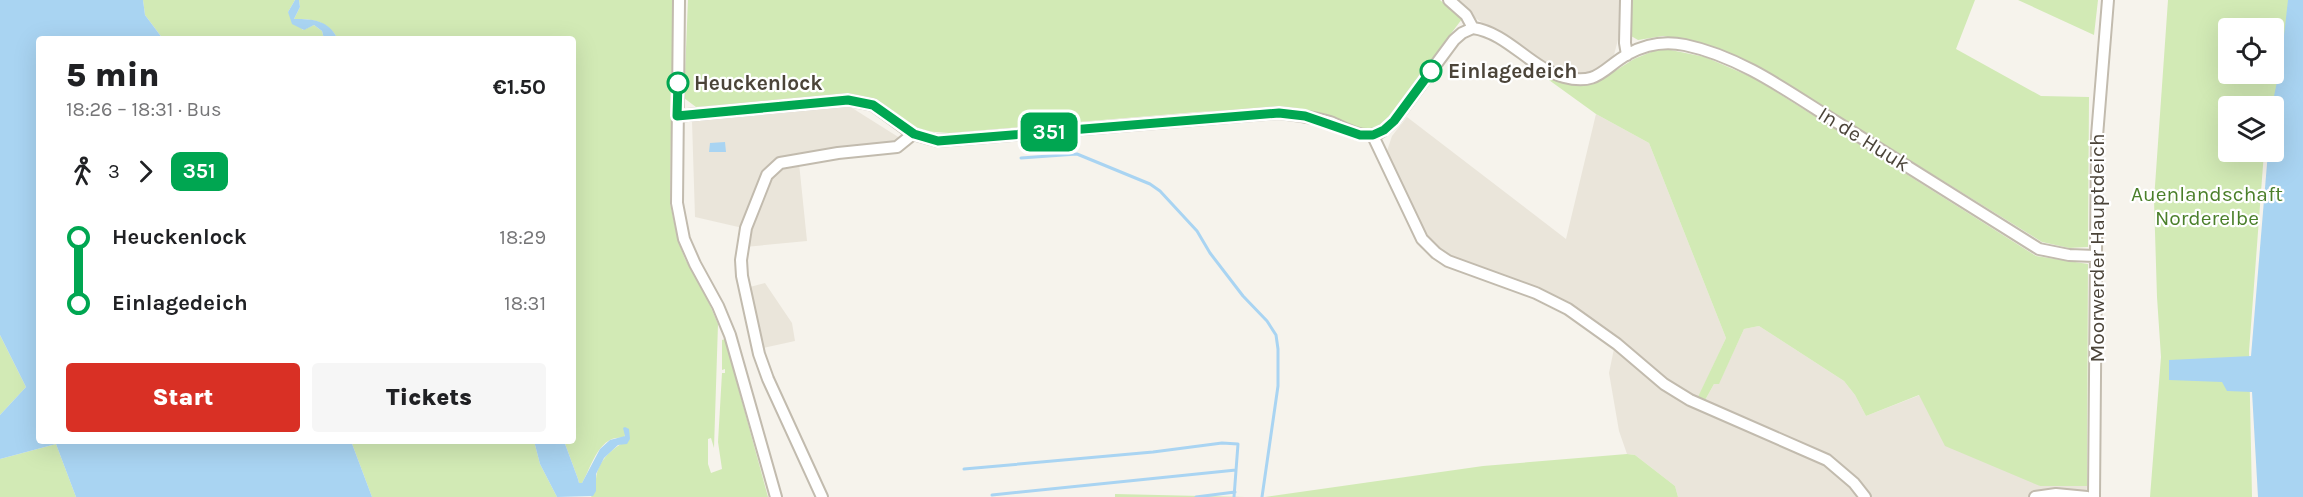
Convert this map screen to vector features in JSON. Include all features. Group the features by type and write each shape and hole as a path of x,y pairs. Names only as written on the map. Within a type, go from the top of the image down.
{"street":[{"path":"679,0 676,203 684,238 725,320 777,497"},
{"path":"1449,0 1466,15 1473,28"},
{"path":"677,116 848,100 873,105 914,134 924,138 951,141 1279,113 1305,116 1360,135 1373,135 1384,130 1394,121 1454,40 1473,28 1484,30 1563,77 1582,80 1596,78 1627,55 1626,0"},
{"name":"Moorwerder Hauptdeich","path":"2094,497 2097,411 2095,256 2097,136 2108,0"},
{"name":"In de Huuk","path":"1627,55 1644,47 1670,43 1707,51 1734,62 1759,74 2039,249 2069,255 2095,256"},
{"path":"822,497 768,380 759,354 744,290 741,260 746,228 768,175 780,163 829,154 897,147 914,134"},
{"path":"1373,135 1422,239 1436,253 1449,261 1536,293 1568,309 1617,344 1664,384 1690,400 1827,460 1848,477 1866,497"},
{"path":"2035,497 2056,494 2087,497"}],"shaded area":[{"path":"1453,0 1622,0 1621,28 1614,55 1593,74 1571,75 1544,63 1469,14"},
{"path":"849,106 911,145 899,149 799,163 807,241 745,247 747,229 695,217 692,121"},
{"path":"1596,114 1649,143 1726,338 1698,398 1704,402 1714,384 1719,383 1744,329 1759,326 1844,381 1855,395 1866,416 1920,395 2040,486 2087,486 2086,497 1678,497 1675,486 1635,455 1627,454 1619,431 1609,373 1616,339 1570,306 1451,258 1437,249 1425,236 1386,154 1392,136 1407,117 1566,239"},
{"path":"765,283 792,323 795,341 763,348 746,288"}],"green space":[{"path":"143,0 295,0 288,12 303,30 314,25 322,31 323,36 161,36 145,15"},
{"path":"299,0 673,0 670,203 678,241 685,259 706,296 718,324 714,448 711,438 708,439 708,464 711,473 722,469 718,442 722,373 725,373 725,369 722,370 722,340 725,339 768,497 591,497 597,472 603,460 618,446 630,439 624,431 626,434 623,438 608,441 602,447 582,483 579,483 565,444 576,444 576,36 336,36 330,28 320,22 294,19 300,7"},
{"path":"688,0 1440,0 1462,19 1383,124 1375,128 1364,130 1305,110 1279,108 1197,112 949,133 923,131 903,121 886,107 865,98 847,95 696,107 684,98"},
{"path":"1631,0 1975,0 1956,49 2041,96 2089,97 2088,247 2069,248 2042,242 1762,69 1709,46 1663,36 1638,40 1631,36"},
{"path":"2018,0 2098,0 2094,35"},
{"name":"Auenlandschaft Norderelbe","path":"2168,0 2303,0 2303,72 2280,96 2218,96 2218,162 2263,162 2249,352 2252,497 2150,497 2161,357 2154,200"},
{"path":"1499,44 1559,81 1596,83 1634,59 1661,48 1705,57 1756,79 2036,256 2088,264 2087,486 2040,486 1945,446 1919,395 1866,416 1855,395 1844,381 1759,326 1744,329 1719,384 1714,384 1704,402 1697,399 1726,338 1649,143 1596,114"},
{"path":"0,335 26,387 0,415"},
{"path":"56,444 76,497 0,497 0,459"},
{"path":"352,444 535,444 540,464 557,497 372,497"},
{"path":"1635,455 1675,486 1678,497 1265,497 1483,466"},
{"path":"1115,494 1245,497 1115,497"}],"water":[{"path":"0,0 143,0 145,15 161,36 36,36 36,444 56,444 0,459 0,415 26,387 0,335"},
{"path":"295,0 299,0 300,7 294,19 308,19 325,24 336,36 323,36 322,31 314,25 304,30 292,24 288,12"},
{"path":"2288,0 2303,0 2303,497 2258,497 2252,392 2227,391 2222,382 2169,380 2169,360 2251,356 2267,162 2284,162 2284,96 2274,96 2276,84 2284,84 2284,35"},
{"path":"725,142 726,152 709,152 710,143"},
{"path":"623,428 629,429 630,439 627,444 618,445 604,458 596,474 596,491 593,496 557,497 540,464 535,444 565,444 579,483 582,483 600,449 610,440 625,436"},
{"path":"56,444 352,444 372,497 76,497"}],"waterway":[{"path":"1021,158 1077,154 1150,184 1160,191 1197,231 1210,253 1243,296 1267,321 1276,335 1278,386 1262,497"},
{"path":"964,469 1153,452 1222,443 1238,444 1234,497"},
{"path":"992,495 1236,470"},
{"path":"1196,497 1235,492"}],"bus line":[{"name":"351","path":"678,83 677,116 848,100 873,105 903,128 924,138 938,141 1279,113 1305,116 1360,135 1373,135 1384,130 1394,121 1431,71"}],"place":[{"name":"Einlagedeich","path":"1431,71"},
{"name":"Heuckenlock","path":"678,83"}]}
